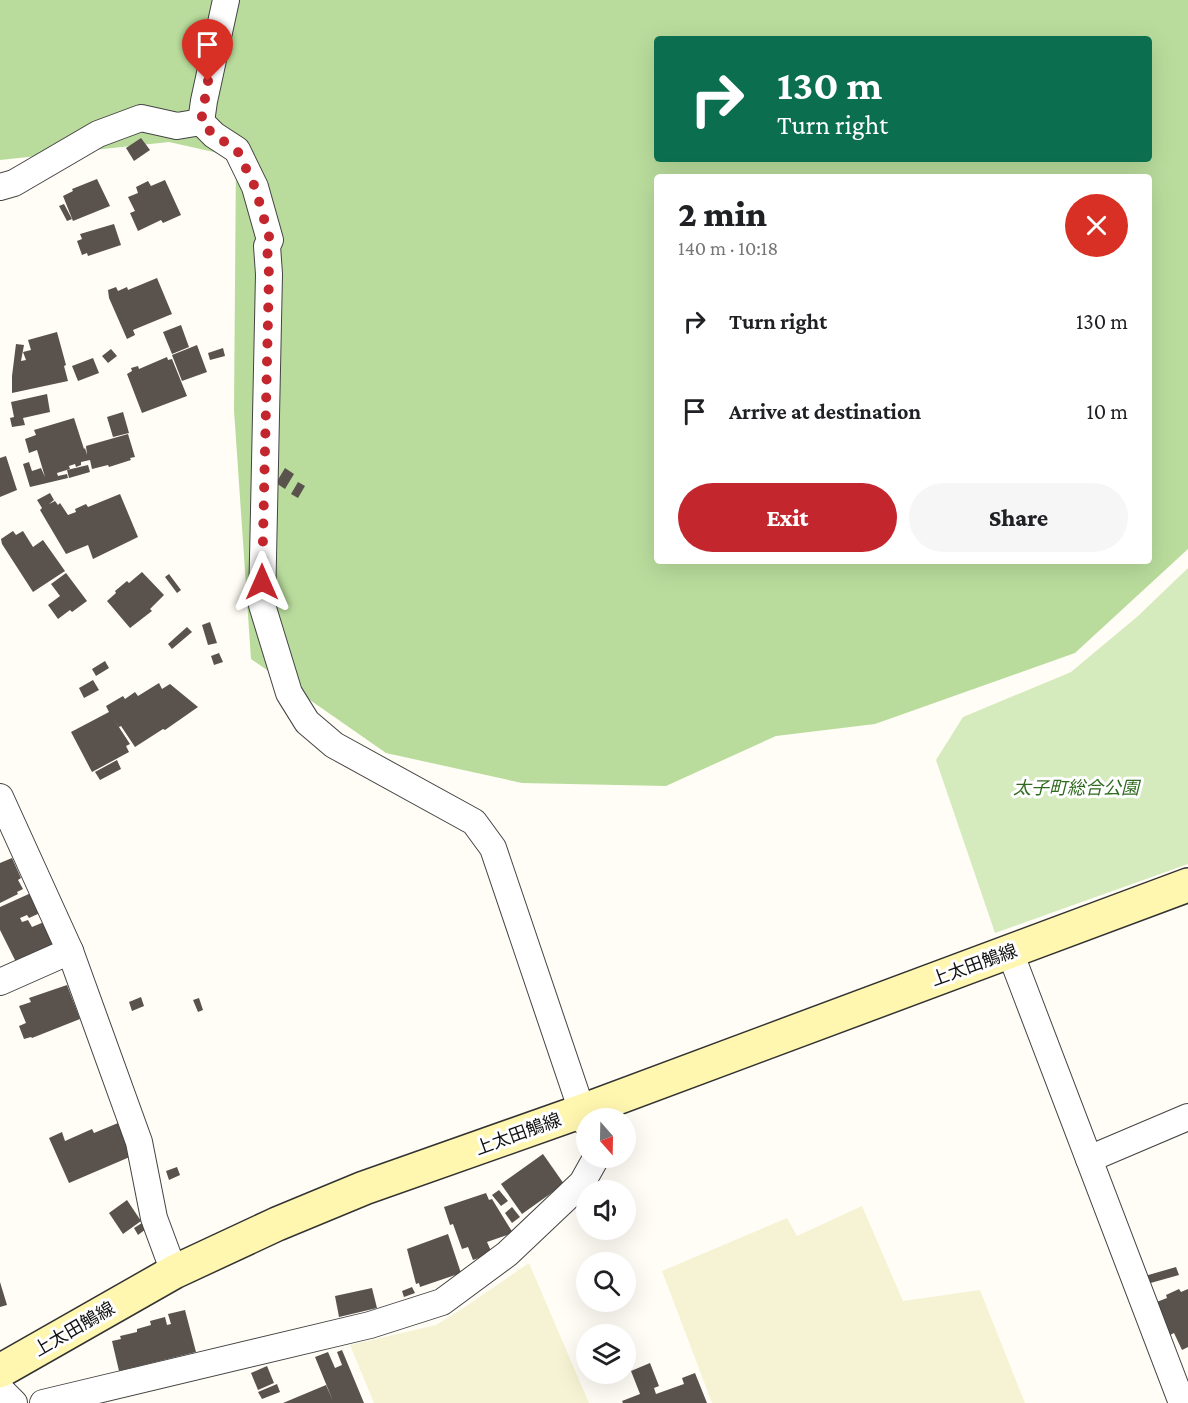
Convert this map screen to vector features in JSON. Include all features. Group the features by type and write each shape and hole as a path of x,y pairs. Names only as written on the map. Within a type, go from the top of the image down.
{"main road":[{"name":"上太田鵤線","path":"607,1108 1188,885"},
{"name":"上太田鵤線","path":"0,1371 174,1272 277,1224 364,1188 576,1120"}],"street":[{"path":"201,122 226,0"},
{"path":"0,187 14,183 98,134 141,118 177,126 201,122"},
{"path":"201,122 214,135 237,150 255,187 270,240 267,246 269,274 262,605 289,693 307,722 333,745 474,822 494,848 581,1108"},
{"path":"0,798 70,951 139,1142 154,1218 174,1272"},
{"path":"0,982 70,951"},
{"path":"1010,952 1182,1403"},
{"path":"1089,1159 1188,1117"},
{"path":"43,1403 370,1324 442,1302 507,1254 582,1183 590,1168"},
{"path":"0,1389 14,1403"}],"shaded area":[{"path":"862,1206 903,1301 980,1290 1025,1403 712,1403 662,1271 787,1218 797,1236"},
{"path":"529,1263 576,1373 576,1384 581,1384 589,1403 374,1403 350,1345 436,1325"}],"green space":[{"path":"0,0 1188,0 1188,549 1075,653 875,724 776,736 666,786 522,783 386,753 251,659 234,410 236,157 169,142 0,160"},
{"name":"太子町総合公園","path":"1188,568 1188,864 995,933 936,760 963,717 1071,672 1138,616"}],"building":[{"path":"141,138 150,150 134,161 126,148"},
{"path":"97,179 110,206 73,221 63,196 73,191 72,189"},
{"path":"165,180 181,215 163,223 161,220 138,231 130,213 135,211 128,197 138,193 136,187 148,181 151,186"},
{"path":"64,204 72,219 67,221 59,206"},
{"path":"114,224 121,245 88,256 87,253 82,255 77,241 82,239 80,234"},
{"path":"157,278 172,314 133,330 135,335 127,339 109,298 108,290 116,287 118,291 127,287 128,290"},
{"path":"181,325 189,347 172,354 163,332"},
{"path":"57,332 68,381 12,393 16,344 24,345 21,361 26,360 23,352 31,350 28,340"},
{"path":"197,345 207,372 182,381 172,355"},
{"path":"223,348 225,356 210,360 208,353"},
{"path":"111,349 117,356 108,363 102,356"},
{"path":"167,357 168,360 172,359 187,396 142,413 127,374 132,371 131,368 138,366 139,369"},
{"path":"93,358 99,373 78,381 72,366"},
{"path":"47,394 50,412 23,418 25,425 12,427 10,418 14,417 11,402"},
{"path":"123,412 129,433 113,437 107,417"},
{"path":"74,418 87,455 86,446 128,434 135,457 109,467 108,465 92,469 90,460 81,462 81,465 69,466 70,469 57,473 58,476 67,474 68,478 30,487 23,464 29,462 32,471 41,468 45,477 37,450 29,453 25,439 36,435 34,430"},
{"path":"6,456 17,490 0,497 0,458"},
{"path":"88,465 90,472 69,478 67,470"},
{"path":"285,468 294,474 285,489 276,483"},
{"path":"298,482 305,486 298,498 291,494"},
{"path":"50,493 54,500 49,504 55,501 58,505 60,503 68,515 86,504 88,507 120,494 138,537 93,559 88,545 66,554 40,510 42,508 37,500"},
{"path":"13,531 16,535 23,531 33,547 43,540 65,571 33,592 2,544 1,539"},
{"path":"142,572 164,595 150,609 152,611 130,628 107,601 127,581 129,583"},
{"path":"66,573 87,601 58,619 48,605 60,596 51,584"},
{"path":"169,574 181,590 177,593 165,577"},
{"path":"210,622 217,643 208,645 202,625"},
{"path":"187,627 192,632 172,649 168,644"},
{"path":"219,653 223,662 214,665 211,656"},
{"path":"105,661 109,668 96,676 92,669"},
{"path":"93,680 99,690 84,698 79,688"},
{"path":"159,683 162,689 170,684 198,707 135,747 113,718 130,744 126,746 129,752 92,772 71,732 109,712 106,706 123,696 125,699 135,692 138,696"},
{"path":"117,760 121,769 100,780 95,772"},
{"path":"12,858 23,889 0,903 0,863"},
{"path":"31,893 40,913 29,918 27,915 20,918 22,922 28,920 32,927 44,922 55,946 17,964 0,930 0,907"},
{"path":"67,985 80,1019 24,1039 19,1026 26,1023 19,1006 31,1002 29,998"},
{"path":"141,997 144,1006 132,1011 129,1002"},
{"path":"199,998 203,1010 198,1012 193,1000"},
{"path":"118,1123 132,1156 69,1183 49,1138 62,1132 65,1141 92,1129 94,1133"},
{"path":"543,1154 564,1184 522,1214 501,1184"},
{"path":"177,1167 180,1175 169,1180 166,1171"},
{"path":"499,1190 508,1201 501,1206 492,1195"},
{"path":"486,1193 513,1233 487,1242 492,1253 473,1260 468,1247 462,1249 444,1207"},
{"path":"127,1200 141,1221 123,1234 109,1213"},
{"path":"512,1207 520,1217 512,1223 505,1213"},
{"path":"142,1223 146,1229 138,1235 134,1228"},
{"path":"448,1234 461,1273 420,1287 419,1283 416,1284 407,1249"},
{"path":"1176,1267 1179,1275 1147,1284 1145,1276"},
{"path":"0,1282 7,1305 0,1307"},
{"path":"412,1287 415,1293 404,1297 402,1291"},
{"path":"372,1288 377,1308 339,1317 335,1296"},
{"path":"1179,1289 1181,1292 1188,1289 1188,1347 1182,1350 1174,1333 1168,1336 1154,1303 1167,1298 1166,1295"},
{"path":"185,1310 196,1352 119,1371 112,1341 151,1325 150,1321 165,1317 167,1325 171,1324 168,1314"},
{"path":"342,1350 364,1403 283,1403 326,1385 333,1401 315,1357 328,1352 335,1368 342,1365 337,1352"},
{"path":"650,1363 659,1386 654,1388 656,1394 684,1384 682,1378 695,1373 707,1403 623,1403 622,1401 640,1394 636,1384 636,1369"},
{"path":"267,1366 274,1383 258,1390 251,1373"},
{"path":"277,1384 280,1392 262,1399 258,1392"}],"route":[{"path":"208,81 201,122 214,135 237,150 255,187 270,240 267,246 269,274 262,582"}]}
